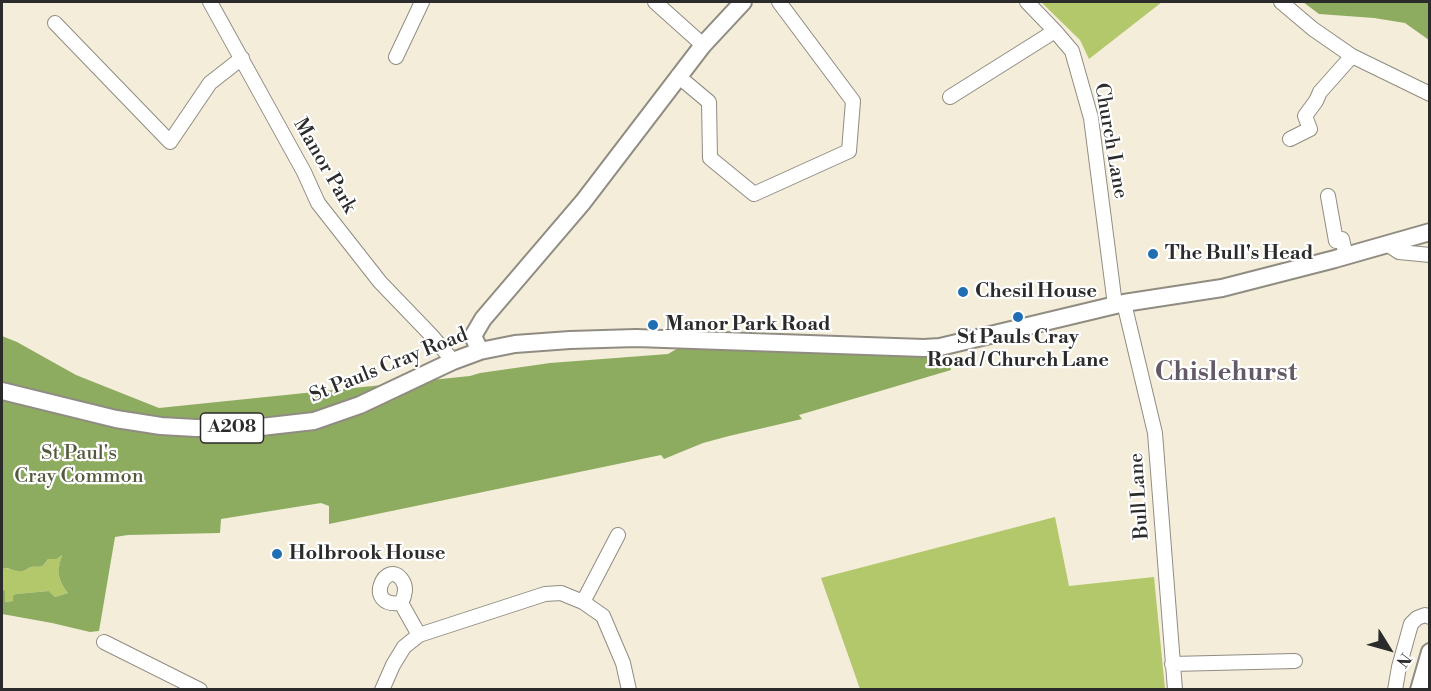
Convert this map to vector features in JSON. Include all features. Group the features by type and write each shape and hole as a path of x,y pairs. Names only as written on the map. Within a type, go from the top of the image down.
{"main road":[{"path":"480,351 473,336 483,319 583,202 703,45 743,2"},
{"name":"A208","path":"1119,304 1222,288 1430,232"},
{"name":"St Pauls Cray Road","path":"2,391 116,419 161,426 261,427 314,421 360,405 453,360 480,351 515,344 636,338 932,347 1119,304"},
{"path":"1419,690 1430,652"}],"street":[{"name":"Manor Park","path":"210,2 304,172 318,203 380,282 453,360"},
{"path":"396,57 422,2"},
{"path":"656,2 703,45"},
{"path":"678,76 709,102 710,158 754,194 849,151 853,101 779,2"},
{"name":"Church Lane","path":"1027,2 1056,30 1072,51 1091,118 1119,304"},
{"path":"1281,2 1312,29 1352,56 1430,94"},
{"path":"55,23 170,142 210,83 242,58"},
{"path":"950,97 1056,30"},
{"path":"1290,139 1310,129 1305,116 1320,92 1352,56"},
{"path":"1328,196 1336,241 1342,240 1346,256"},
{"path":"1387,244 1399,252 1430,255"},
{"name":"Bull Lane","path":"1119,304 1155,433 1175,690"},
{"path":"583,602 618,535"},
{"path":"382,690 404,647 419,635 545,594 561,593 583,602 603,616 623,663 629,690"},
{"path":"402,603 419,635"},
{"path":"1395,690 1411,624 1417,618 1425,615 1430,617"},
{"path":"104,642 200,690"},
{"path":"1172,664 1295,661"}],"green space":[{"path":"1041,2 1162,2 1089,59 1080,40"},
{"path":"1303,2 1429,2 1429,40 1405,23 1319,14"},
{"name":"St Paul's Cray Common","path":"2,336 76,375 159,408 470,376 550,363 668,354 680,347 946,351 951,370 799,415 802,419 703,443 664,459 661,455 329,524 329,506 321,503 221,519 220,533 115,537 99,631 90,632 2,614 2,588 5,591 5,602 13,601 13,596 16,594 49,591 55,597 68,593 59,575 62,555 56,559 48,559 41,566 23,571 2,568"},
{"path":"2,399 5,568 18,571 39,567 43,566 48,559 62,554 59,575 68,593 55,597 49,591 16,594 13,601 4,602 5,591 2,588"},
{"path":"1055,517 1069,586 1154,577 1165,689 860,689 821,578"}],"place":[{"name":"The Bull's Head","path":"1153,254"},
{"name":"Chesil House","path":"963,292"},
{"name":"St Pauls Cray Road / Church Lane","path":"1018,317"},
{"name":"Manor Park Road","path":"653,325"},
{"name":"Holbrook House","path":"277,554"}],"district":[{"name":"Chislehurst","path":"1226,374"}]}
